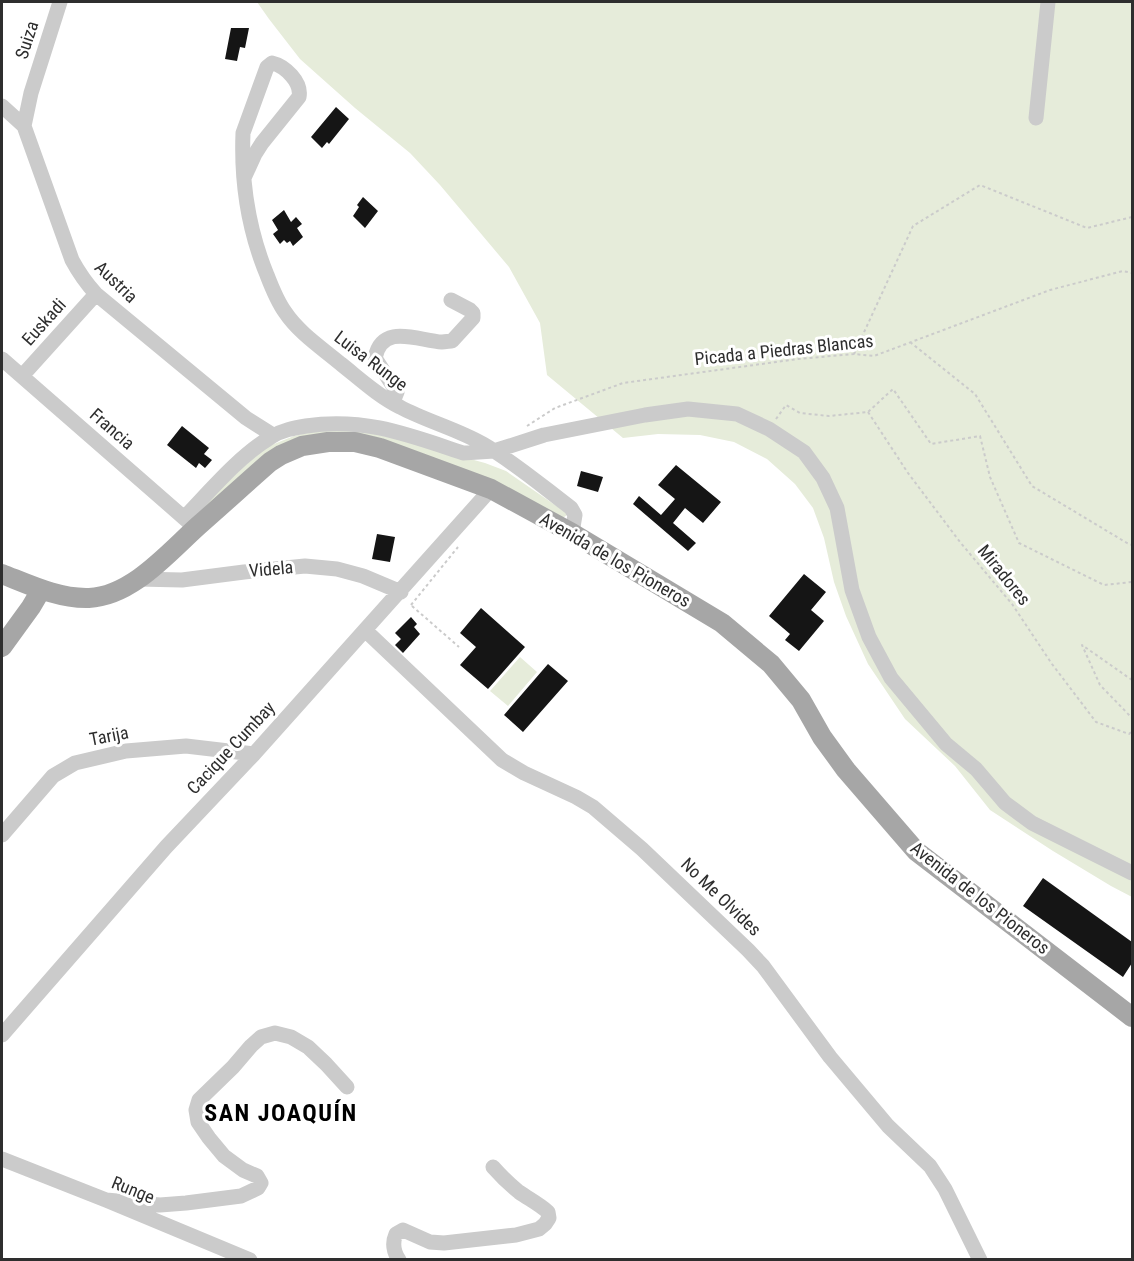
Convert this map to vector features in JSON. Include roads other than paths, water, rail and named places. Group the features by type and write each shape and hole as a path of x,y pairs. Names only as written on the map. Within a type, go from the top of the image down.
{"main road":[{"name":"Avenida de los Pioneros","path":"2,574 66,597 96,597 119,591 150,570 190,523 270,462 302,446 328,442 354,442 380,448 491,489 572,533 722,623 750,646 771,664 801,700 822,737 846,770 916,851 1132,1017"},
{"path":"2,647 42,590"}],"street":[{"name":"Suiza","path":"24,126 31,93 60,2"},
{"path":"1036,118 1048,2"},
{"name":"Luisa Runge","path":"244,178 262,143 299,97 299,83 279,65 272,63 267,67 243,133 244,178 248,215 254,240 274,294 285,312 303,333 380,396 427,420 480,442 521,469 571,508 575,515 572,533"},
{"name":"Austria","path":"2,106 24,126 72,260 80,275 96,294 246,418 273,435"},
{"name":"Euskadi","path":"22,376 96,294"},
{"path":"391,402 397,392 379,366 375,358 376,351 381,343 399,336 442,342 452,341 473,318 473,313 451,300"},
{"name":"Francia","path":"2,359 190,523"},
{"path":"190,523 229,472 273,435 293,428 319,424 366,425 398,432 463,453 494,451 544,435 688,409 737,414 769,429 804,452 823,478 837,508 852,590 869,637 891,678 946,744 976,769 1005,803 1032,823 1132,873"},
{"name":"Cacique Cumbay","path":"2,1035 166,847 366,631 491,489"},
{"name":"Videla","path":"138,579 182,580 305,566 338,569 363,576 401,592"},
{"name":"No Me Olvides","path":"366,631 502,760 593,807 642,849 748,950 763,966 844,1074 888,1126 930,1166 945,1189 980,1260"},
{"name":"Tarija","path":"2,835 52,776 75,763 126,751 186,746 254,754"},
{"path":"106,1200 160,1205 186,1203 241,1196 258,1188 261,1183 257,1176 243,1170 216,1147 198,1122 196,1110 199,1100 261,1037 275,1033 308,1047 347,1087"},
{"name":"Runge","path":"2,1159 250,1260"},
{"path":"399,1260 393,1250 393,1240 396,1234 403,1230 430,1242 444,1243 516,1235 545,1224 549,1218 548,1212 505,1180 493,1167"}],"district":[{"name":"SAN JOAQUÍN","path":"281,1113"}]}
